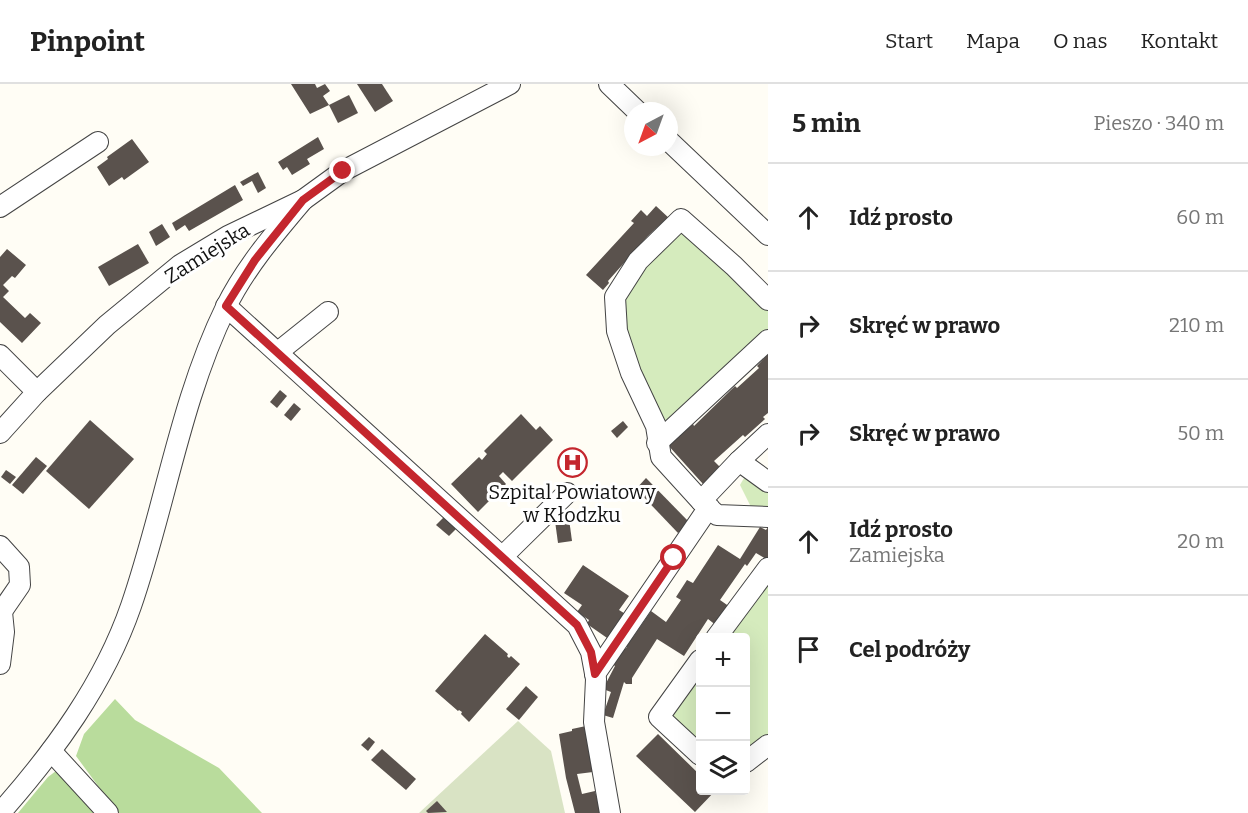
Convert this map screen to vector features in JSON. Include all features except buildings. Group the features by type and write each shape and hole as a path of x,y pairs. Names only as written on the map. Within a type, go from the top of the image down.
{"street":[{"name":"Zamiejska","path":"0,434 37,392 107,325 171,272 228,236 303,200 343,171 510,84"},
{"path":"609,84 628,102"},
{"path":"0,207 98,142"},
{"path":"678,150 768,235"},
{"path":"0,813 51,751 92,688 111,652 131,607 198,376 226,306 255,260 303,200"},
{"path":"768,300 681,219 638,261 615,297 617,331 631,374 656,426 661,457 717,515 768,517"},
{"path":"228,236 241,239 255,260"},
{"path":"226,306 577,625 591,652 595,674 594,722 610,813"},
{"path":"278,352 328,312"},
{"path":"657,443 768,340"},
{"path":"0,355 37,392"},
{"path":"595,674 705,504 739,460 768,434"},
{"path":"739,460 768,482"},
{"path":"503,556 567,493"},
{"path":"0,546 19,567 20,585 1,613 4,632 0,664"},
{"path":"720,633 768,568"},
{"path":"696,666 659,717 696,751"},
{"path":"750,759 768,745"},
{"path":"51,751 108,813"}],"green space":[{"path":"680,229 768,306 768,333 669,424 661,423 631,359 620,315 626,287"},
{"path":"744,478 768,489 768,512 753,511 740,485"},
{"path":"768,575 768,739 750,753 750,633 726,633"},
{"path":"696,673 696,746 671,721 671,708"},
{"path":"115,699 135,720 219,768 262,813 118,813 76,756 84,734"},
{"path":"518,721 551,751 565,813 419,813"},
{"path":"56,771 66,773 97,813 18,813 48,777"}],"place":[{"name":"Szpital Powiatowy w Kłodzku","path":"572,462"}],"route":[{"path":"343,171 303,200 255,260 226,306 577,625 591,652 595,674 674,558"}]}
